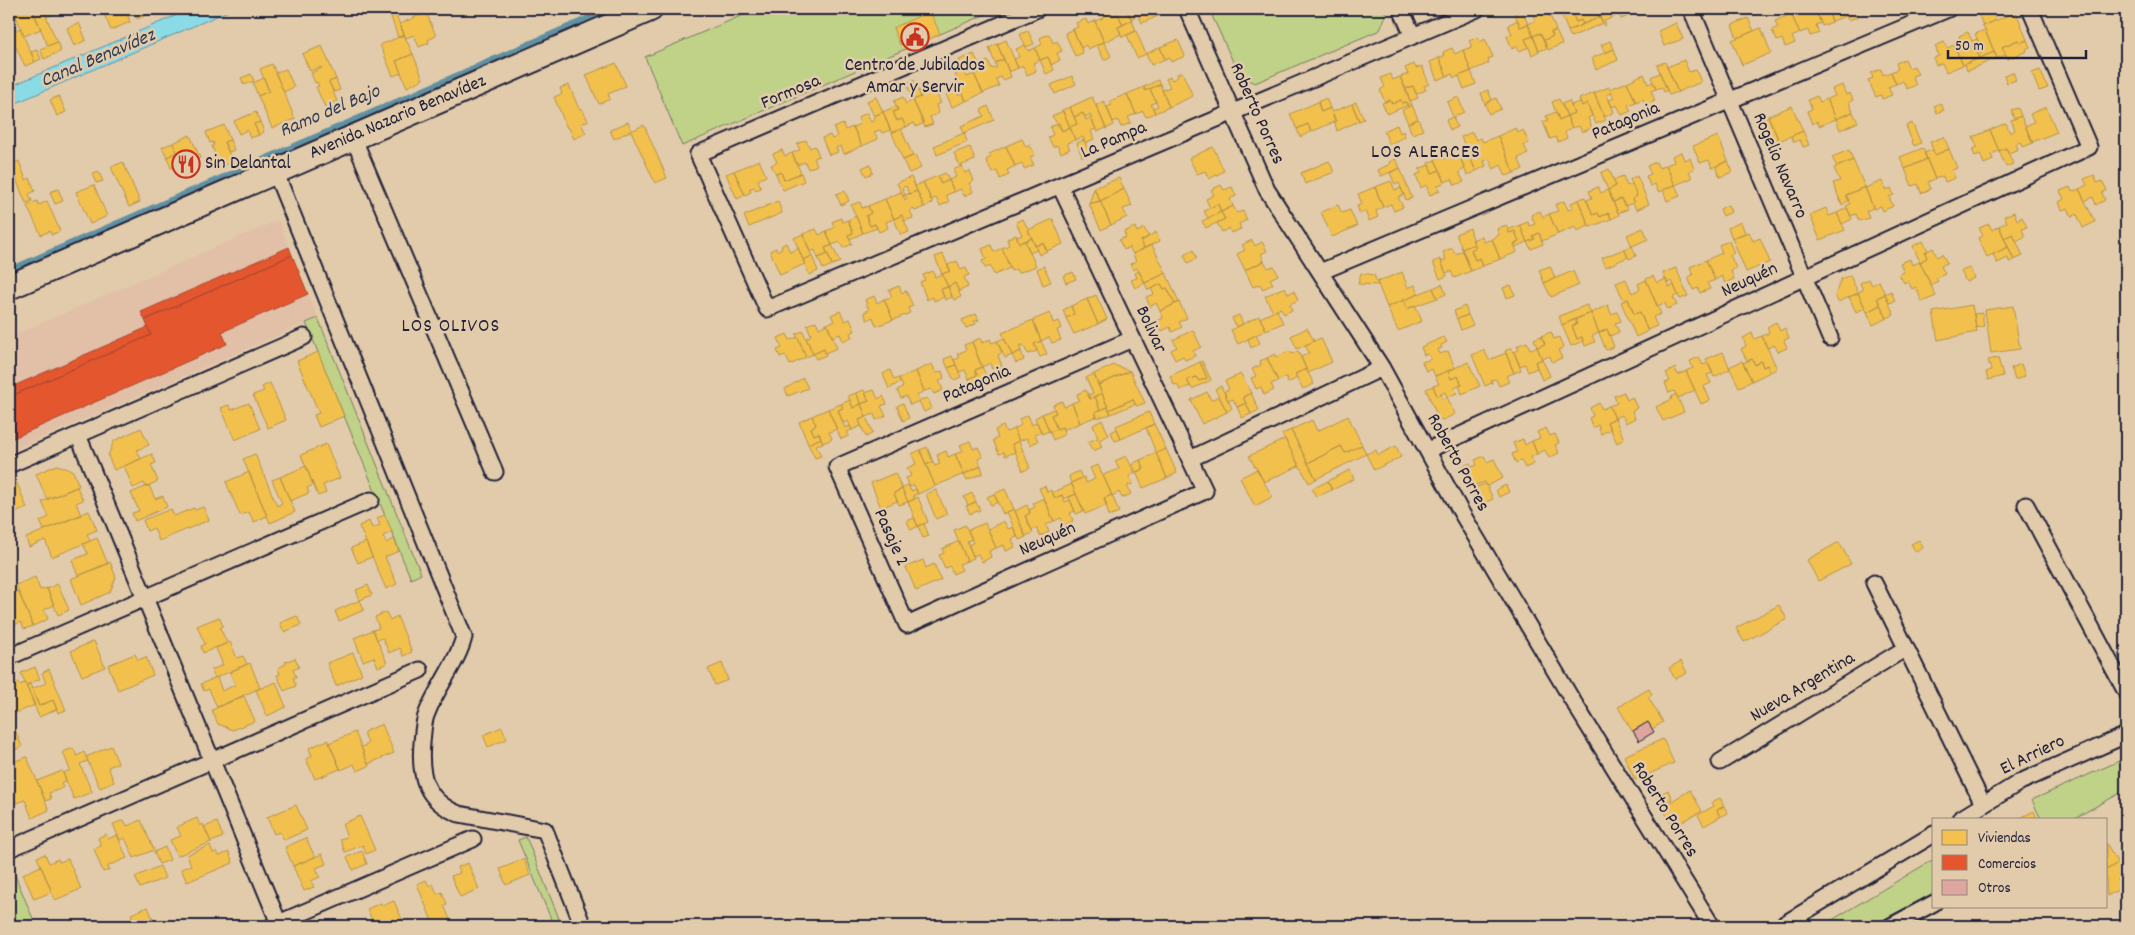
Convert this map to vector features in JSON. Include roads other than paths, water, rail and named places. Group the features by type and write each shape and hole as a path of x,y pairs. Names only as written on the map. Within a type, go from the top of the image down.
{"main road":[{"name":"Avenida Nazario Benavídez","path":"9,287 650,9"}],"street":[{"name":"Formosa","path":"767,310 698,154 1037,9"},
{"name":"Roberto Porres","path":"1187,9 1267,190 1382,368 1461,512 1571,698 1712,926"},
{"path":"1402,9 1413,36"},
{"name":"La Pampa","path":"767,310 1477,9"},
{"name":"Rogelio Navarro","path":"1691,9 1830,338"},
{"name":"Patagonia","path":"1320,272 1948,9"},
{"name":"Neuquén","path":"1428,450 2089,147 2030,9"},
{"path":"353,137 495,472"},
{"path":"275,171 464,637 426,714 421,766 423,778 432,795 449,810 459,814 544,830 583,926"},
{"name":"Bolivar","path":"1060,186 1204,491"},
{"path":"9,465 304,337"},
{"name":"Patagonia","path":"837,467 1132,339"},
{"path":"1190,460 1382,368"},
{"path":"78,435 212,760 277,925 473,839"},
{"name":"Pasaje 2","path":"837,467 907,625"},
{"name":"Neuquén","path":"907,625 1204,491"},
{"path":"9,657 371,500"},
{"path":"2026,505 2126,692"},
{"path":"1874,583 1984,804"},
{"name":"Nueva Argentina","path":"1720,762 1906,648"},
{"path":"9,849 420,670"},
{"name":"El Arriero","path":"1962,818 2020,782 2126,735"},
{"path":"1782,926 1932,835"},
{"path":"1890,926 1932,904"}],"water":[{"name":"Canal Benavídez","path":"191,9 233,9 9,106 9,87"}],"waterway":[{"name":"Ramo del Bajo","path":"9,270 609,9"}],"place":[{"name":"Centro de Jubilados Amar y Servir","path":"915,37"},
{"name":"Sin Delantal","path":"186,164"}],"district":[{"name":"LOS ALERCES","path":"1426,153"},
{"name":"LOS OLIVOS","path":"451,327"}]}
